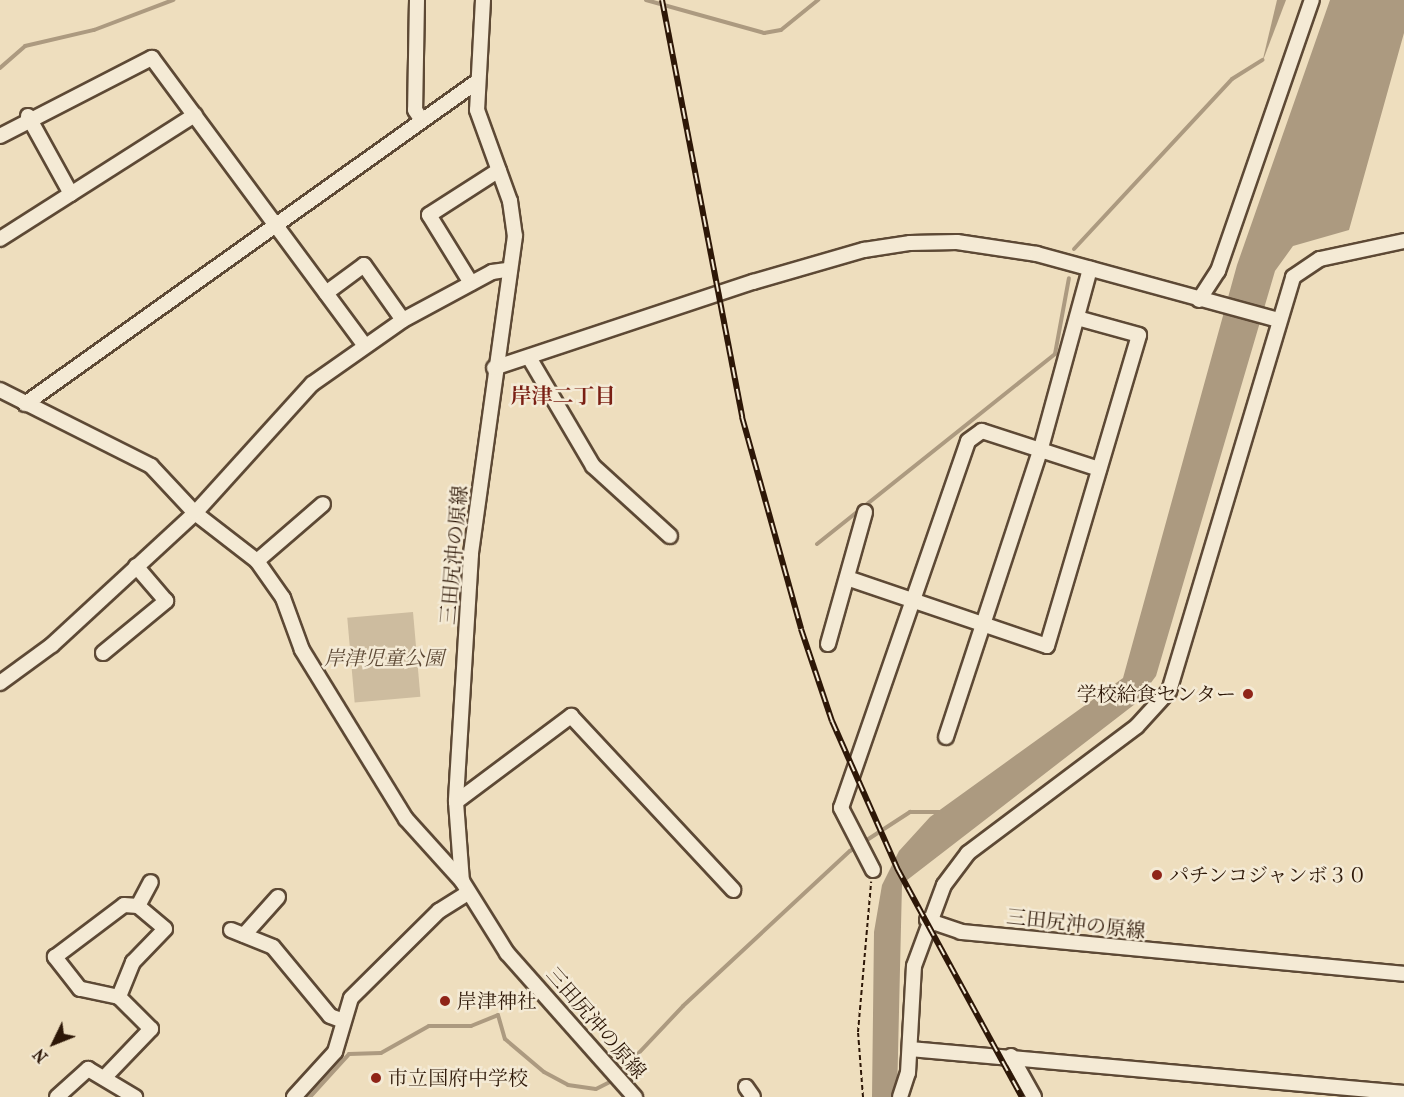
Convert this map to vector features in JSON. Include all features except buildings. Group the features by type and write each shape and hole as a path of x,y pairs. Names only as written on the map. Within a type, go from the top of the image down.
{"street":[{"path":"417,0 415,110 421,119"},
{"name":"三田尻沖の原線","path":"483,0 475,83 477,110 499,170 515,236 507,270 471,554 456,802 464,888 507,953 635,1097"},
{"path":"1203,301 1218,271 1312,0"},
{"path":"0,136 28,116 152,58 365,346"},
{"path":"25,404 421,119 475,83"},
{"path":"0,239 195,115"},
{"path":"28,116 71,194"},
{"path":"471,283 429,215 499,170"},
{"path":"901,1096 910,1049 914,966 927,920 968,853 1164,699 1273,318 1301,269 1320,259 1404,241"},
{"path":"494,368 530,359 864,250 957,242 1090,269 1273,318"},
{"path":"326,293 364,265 403,320"},
{"path":"946,738 986,624 1041,448 1090,269"},
{"path":"0,683 51,645 195,513 312,384 403,320 471,283 507,270"},
{"path":"847,578 1047,646 1139,335 1077,318"},
{"path":"530,359 593,466 670,536"},
{"path":"0,390 151,466 195,513 257,561 284,598 302,650 406,819 464,888 373,975 341,1020 334,1052 294,1097"},
{"path":"873,870 841,808 916,600 968,441 982,431 1041,448 1099,469"},
{"path":"257,561 323,504"},
{"path":"828,644 865,512"},
{"path":"103,653 166,602 136,566"},
{"path":"456,802 571,716 733,890"},
{"path":"138,906 151,882"},
{"path":"278,897 238,932 273,947 330,1016 341,1020"},
{"path":"104,1078 152,1029 119,997 80,989 55,957 124,905 138,906 165,929 133,962 119,997"},
{"name":"三田尻沖の原線","path":"927,920 961,932 1404,974"},
{"path":"910,1049 1011,1056 1327,1091 1404,1093"},
{"path":"1011,1056 1034,1097"},
{"path":"57,1097 88,1069 135,1097"}],"path":[{"path":"863,1097 858,1032 873,870"}],"green space":[{"name":"岸津児童公園","path":"413,612 420,697 355,702 347,618"}],"shaded area":[{"path":"1277,0 1286,0 1262,63"},
{"path":"1330,0 1404,0 1404,33 1349,230 1293,246 1275,271 1156,676 1135,704 902,884 897,1097 872,1097 874,932 882,885 899,851 930,817 1123,678 1237,265"}],"waterway":[{"path":"0,68 25,46 94,30 173,0"},
{"path":"646,0 764,33 781,30 818,0"},
{"path":"1074,249 1232,79 1263,60"},
{"path":"817,544 1055,354 1069,278"},
{"path":"619,1074 683,1006 850,851 910,812 941,812"},
{"path":"310,1097 349,1054 381,1053 429,1026 471,1026 498,1015 505,1039 544,1072 568,1085 596,1089 614,1080"}],"railway":[{"path":"662,0 742,417 801,629 832,721 897,868 1022,1097"}],"place":[{"name":"学校給食センター","path":"1248,694"},
{"name":"パチンコジャンボ３０","path":"1157,875"},
{"name":"岸津神社","path":"445,1001"},
{"name":"市立国府中学校","path":"376,1078"}],"district":[{"name":"岸津二丁目","path":"563,396"}]}
